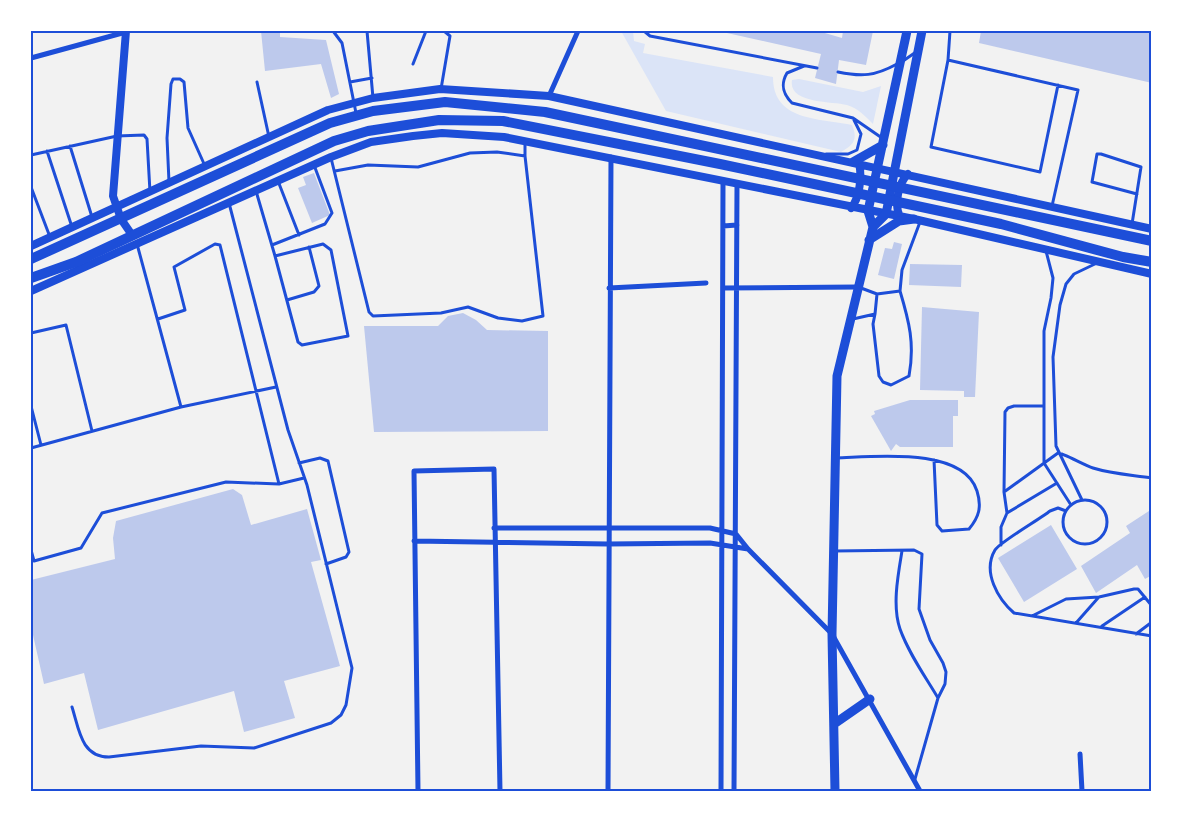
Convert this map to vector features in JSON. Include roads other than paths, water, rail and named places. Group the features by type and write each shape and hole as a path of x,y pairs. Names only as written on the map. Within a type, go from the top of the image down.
{"main road":[{"path":"873,227 868,211 907,31"},
{"path":"836,791 832,634 837,376 869,240 873,227 886,214 922,31"},
{"path":"31,259 330,123 373,111 445,102 545,112 1152,241"},
{"path":"31,278 76,262 334,141 368,131 439,120 503,121 720,164 1001,224 1123,257 1152,262"},
{"path":"368,131 371,142"},
{"path":"856,162 883,142"},
{"path":"869,240 899,221 917,220"},
{"path":"834,724 870,699"}],"street":[{"path":"31,58 126,31 113,196 121,218 132,235"},
{"path":"550,96 578,31"},
{"path":"31,246 328,110 373,98 440,89 550,96 856,162 1152,229"},
{"path":"31,291 138,245 331,157 371,142 442,133 504,137 611,157 737,185 917,220 1152,274"},
{"path":"608,791 611,157"},
{"path":"851,208 856,202 859,186 856,162"},
{"path":"900,217 897,210 899,193 904,178 908,174"},
{"path":"722,791 723,182"},
{"path":"734,791 737,185"},
{"path":"723,226 737,225"},
{"path":"609,288 706,283"},
{"path":"723,288 858,287"},
{"path":"418,791 414,471 494,469 500,791"},
{"path":"494,528 723,529 736,534 748,549 832,634 915,779 920,791"},
{"path":"414,541 608,544 723,543 748,549"},
{"path":"1080,754 1082,791"}],"lane":[{"path":"333,31 342,43 356,116"},
{"path":"367,31 373,98"},
{"path":"413,64 426,31"},
{"path":"440,89 450,36 444,31"},
{"path":"644,31 650,36 817,68"},
{"path":"950,31 948,60 931,147 1040,172 1058,85"},
{"path":"838,72 851,75 879,74 917,52"},
{"path":"948,60 1078,90 1052,207"},
{"path":"804,66 786,73 783,80 785,96 792,103 853,118 883,142"},
{"path":"350,82 372,78"},
{"path":"169,184 167,138 171,84 174,79 180,79 184,82 188,128 205,167"},
{"path":"257,82 269,138"},
{"path":"818,155 848,154 857,150 861,134 853,118"},
{"path":"31,155 117,136 144,135 147,139 150,192"},
{"path":"331,157 369,312 373,316 441,313 468,307 498,318 522,322 540,318 544,311 525,156 525,141"},
{"path":"70,146 92,218"},
{"path":"47,152 73,227"},
{"path":"335,171 368,165 418,167 470,153 496,152 525,156"},
{"path":"1132,225 1137,194 1141,167 1097,154 1092,182 1137,194"},
{"path":"272,245 325,224 332,213 314,165"},
{"path":"278,180 299,235"},
{"path":"31,187 50,237"},
{"path":"256,190 298,342 302,345 348,336 331,250 323,244 275,256"},
{"path":"72,707 83,744 90,753 99,757 201,746 254,748 331,723 341,715 346,705 352,668 304,478 276,388 229,202"},
{"path":"877,294 873,324 879,376 883,382 891,385 909,376 912,362 911,326 900,291 902,270 917,220"},
{"path":"132,235 138,245 181,407"},
{"path":"158,319 185,310 174,267 215,244 220,246 258,391 279,484"},
{"path":"287,300 314,292 319,286 309,246"},
{"path":"1046,250 1053,278 1044,331 1044,463 1071,505"},
{"path":"1082,500 1058,453 1053,357 1060,305 1066,284 1074,274 1098,263"},
{"path":"858,287 877,294 900,291"},
{"path":"850,319 875,314"},
{"path":"31,333 66,325 92,431"},
{"path":"31,448 181,407 276,388"},
{"path":"31,406 41,446"},
{"path":"1001,546 1002,527 1007,513 1004,492 1005,412 1008,408 1014,406 1043,406"},
{"path":"1004,492 1058,453 1062,453 1076,463 1096,469 1152,478"},
{"path":"834,458 886,457 934,460 959,468 975,483 979,497 978,517 969,529 942,531 936,525 934,460"},
{"path":"299,463 320,458 328,461 349,552 346,557 326,564"},
{"path":"31,550 34,561 82,548 102,514 226,482 279,484 304,478"},
{"path":"1007,513 1057,483"},
{"path":"1082,500 1097,503 1107,514 1107,529 1098,541 1084,545 1070,539 1063,525 1066,511 1071,505 1082,500"},
{"path":"1066,511 1058,508 1050,511 996,549 992,563 992,581 1002,602 1014,613 1102,626 1152,636"},
{"path":"833,551 902,552 914,550 922,554 920,610 930,640 944,663 946,672 945,684 938,698 915,779"},
{"path":"902,552 898,574 900,628 916,662 938,698"},
{"path":"1031,616 1066,599 1098,597 1134,589 1138,589 1152,606"},
{"path":"1075,623 1098,597"},
{"path":"1102,626 1145,597"},
{"path":"1136,634 1152,622"}]}
